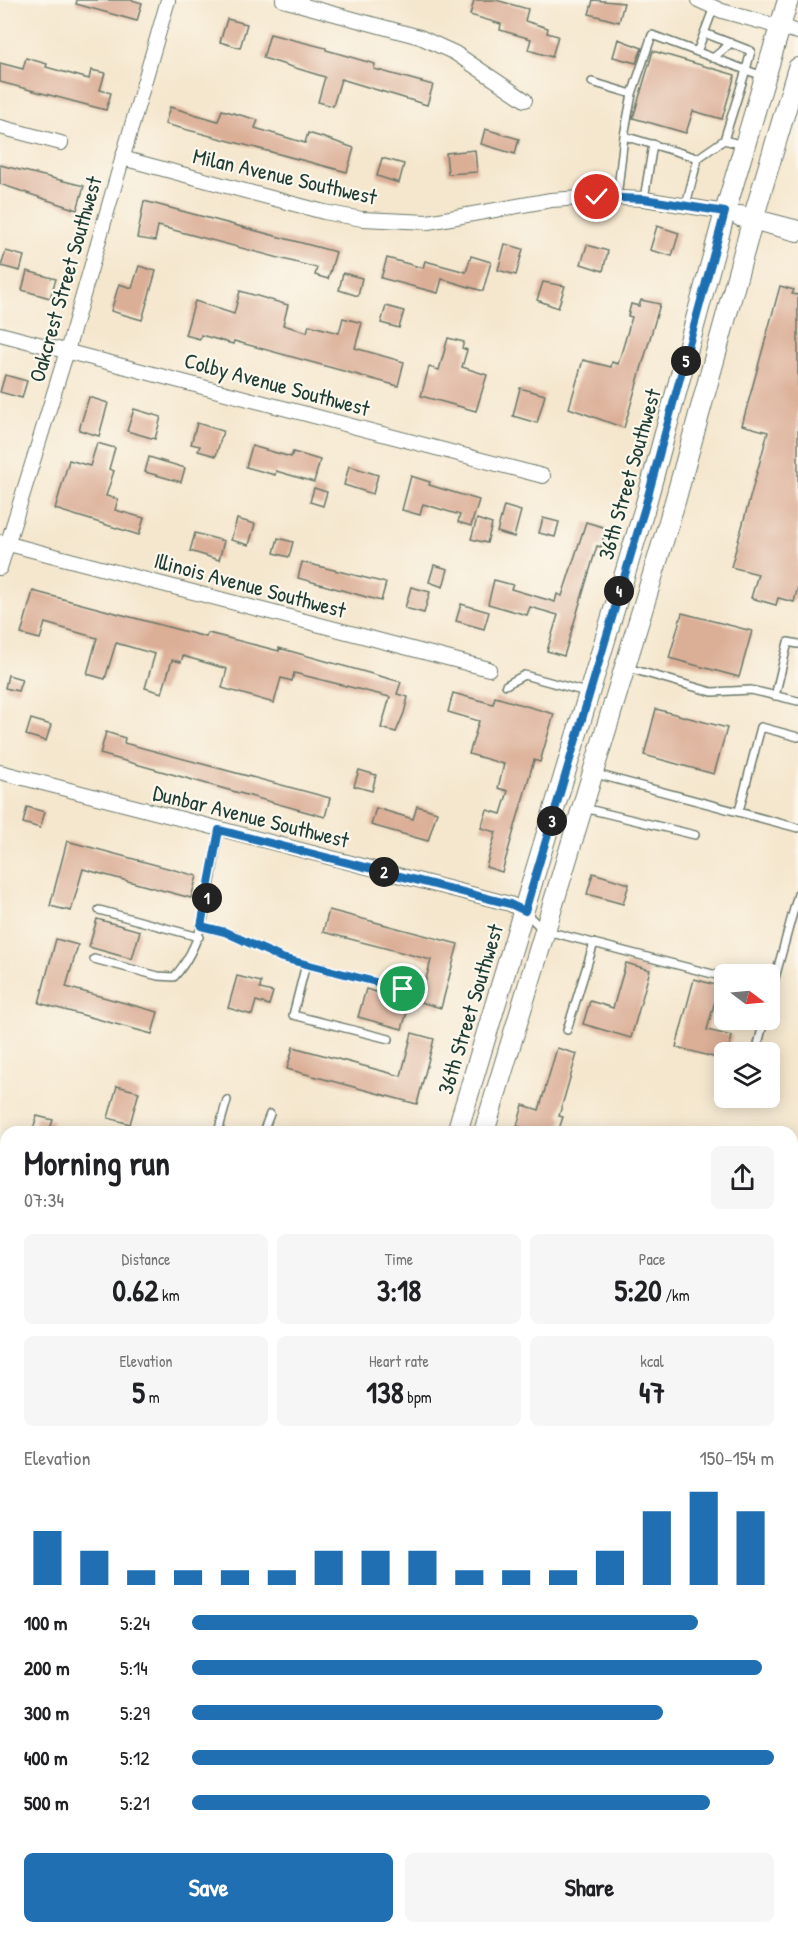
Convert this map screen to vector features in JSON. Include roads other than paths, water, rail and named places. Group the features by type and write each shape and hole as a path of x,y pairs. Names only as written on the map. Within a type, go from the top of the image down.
{"street":[{"name":"Oakcrest Street Southwest","path":"0,568 3,543 67,351 168,0"},
{"path":"284,0 420,37 455,53 525,100"},
{"path":"698,0 714,7 789,29"},
{"name":"36th Street Southwest","path":"460,1126 645,507 725,212 766,76 789,29 788,0"},
{"path":"486,1126 543,930 674,505 753,219 798,68"},
{"path":"0,127 61,143"},
{"name":"Milan Avenue Southwest","path":"122,158 324,212 372,220 428,222 551,200 616,198 644,199 725,212"},
{"path":"725,212 798,231"},
{"name":"Colby Avenue Southwest","path":"0,334 543,476"},
{"name":"Illinois Avenue Southwest","path":"3,543 489,669"},
{"name":"Dunbar Avenue Southwest","path":"0,772 510,904 525,911"}],"lane":[{"path":"697,52 714,7"},
{"path":"686,205 698,158 724,140 751,51 704,33"},
{"path":"616,198 632,94 652,35 766,76"},
{"path":"713,58 731,43"},
{"path":"592,82 632,94"},
{"path":"624,136 698,158"},
{"path":"724,140 745,146"},
{"path":"644,199 653,144"},
{"path":"775,696 788,642 798,644"},
{"path":"625,667 712,692 750,690 798,701"},
{"path":"506,684 524,675 588,693"},
{"path":"739,811 761,727 798,737"},
{"path":"593,773 798,828"},
{"path":"582,808 695,836"},
{"path":"94,959 158,976 174,977 188,962 198,937 219,830"},
{"path":"778,964 798,894"},
{"path":"99,910 198,937"},
{"path":"525,911 543,930 714,974"},
{"path":"201,926 225,932 282,958 403,989"},
{"path":"567,1030 594,943"},
{"path":"306,964 293,1015 389,1039"},
{"path":"220,1126 227,1100"},
{"path":"265,1126 270,1114"}]}
